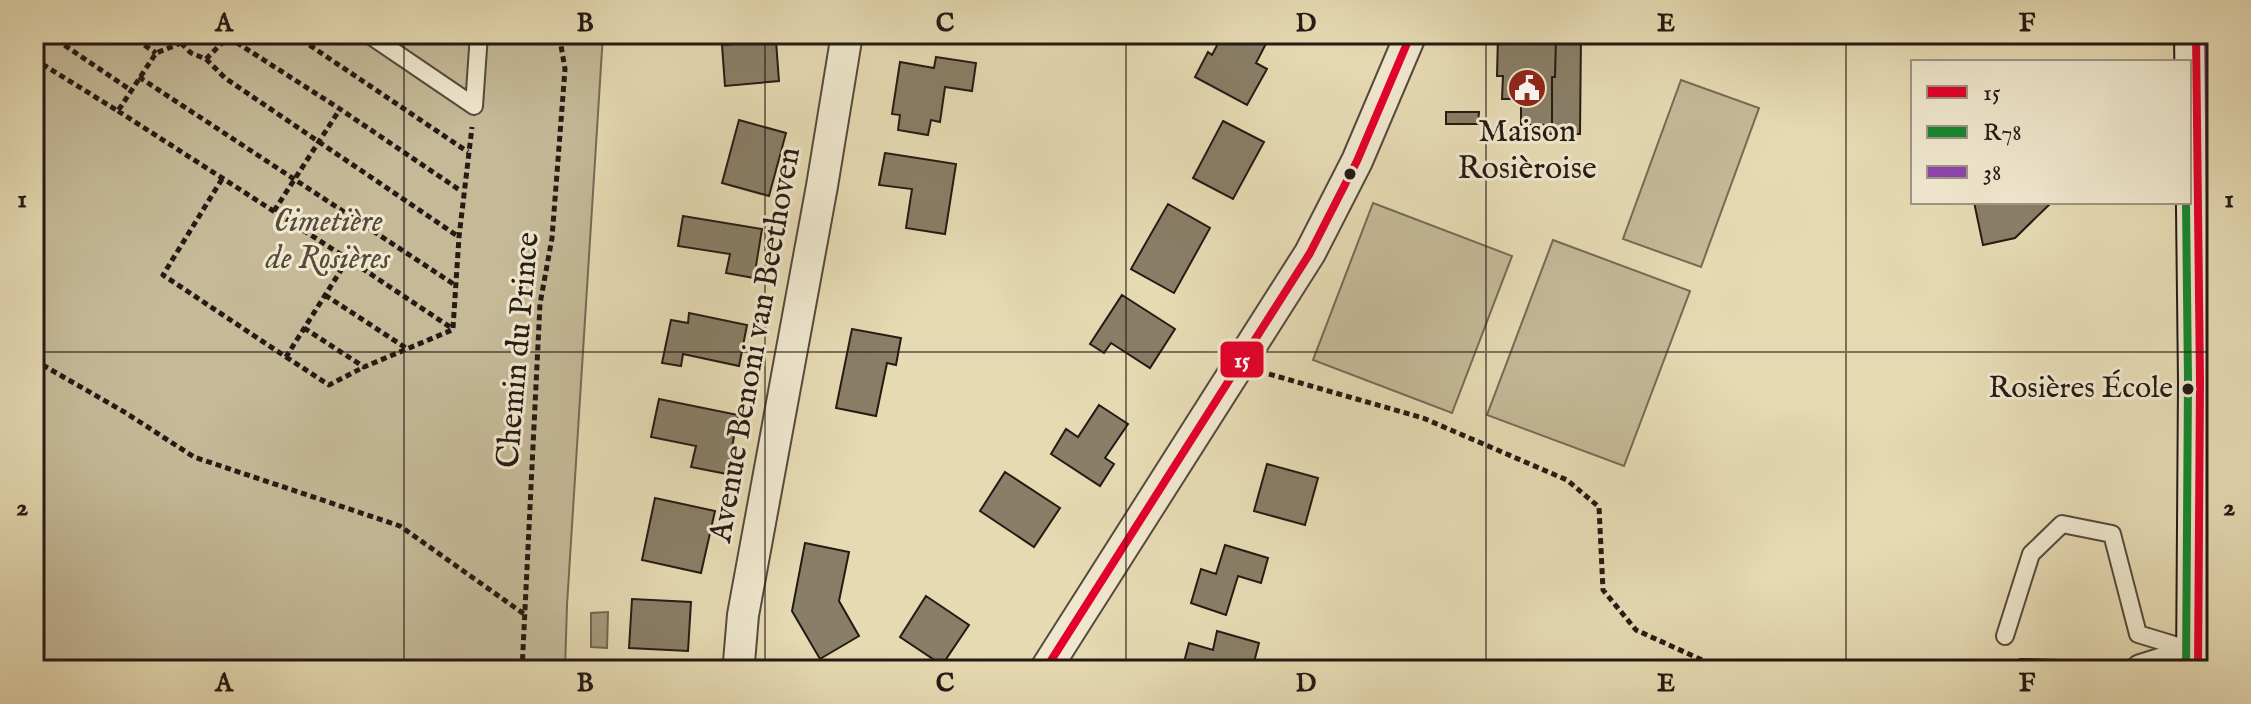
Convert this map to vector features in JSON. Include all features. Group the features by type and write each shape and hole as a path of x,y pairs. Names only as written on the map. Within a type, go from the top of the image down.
{"street":[{"name":"Avenue Benoni van Beethoven","path":"740,670 743,615 847,34"},
{"path":"1045,670 1310,253 1357,161 1411,34"},
{"path":"2141,670 2198,661 2200,382 2196,34"}],"lane":[{"path":"368,34 474,106"},
{"path":"474,106 479,34"},
{"path":"2005,636 2031,554 2062,524 2112,534 2138,634 2198,661"}],"path":[{"path":"48,34 132,91"},
{"path":"128,34 156,53"},
{"path":"118,111 156,53 181,43 185,34"},
{"path":"293,34 469,152"},
{"name":"Chemin du Prince","path":"522,670 540,304 552,238 565,69 559,34"},
{"path":"206,59 228,36 461,191"},
{"path":"181,43 191,53 206,59 225,78 459,237"},
{"path":"34,59 453,329"},
{"path":"139,77 455,285"},
{"path":"453,329 459,237 474,106"},
{"path":"274,211 340,109"},
{"path":"222,179 163,275 329,385 453,329"},
{"path":"286,357 348,259"},
{"path":"325,295 406,348"},
{"path":"304,328 364,367"},
{"path":"34,360 194,457 400,526 525,615"},
{"path":"1239,365 1423,418 1567,480 1599,507 1603,590 1636,630 1724,670"}],"green space":[{"name":"Cimetière de Rosières","path":"34,34 603,34 565,670 34,670"},
{"path":"1681,80 1759,108 1701,267 1623,239"},
{"path":"1373,203 1512,256 1452,413 1313,360"},
{"path":"1553,240 1690,291 1624,466 1487,415"}],"shaded area":[{"path":"608,612 607,648 591,647 591,613"}],"building":[{"path":"1223,34 1271,34 1256,63 1267,69 1247,105 1195,77 1208,52 1212,55"},
{"path":"1552,34 1581,34 1580,134 1539,134 1539,125 1552,125 1556,36"},
{"name":"Maison Rosièroise","path":"1498,35 1556,36 1552,125 1521,125 1521,99 1502,99 1503,76 1497,76"},
{"path":"776,41 779,81 725,86 722,45"},
{"path":"936,57 976,63 972,91 945,87 940,122 931,120 928,135 898,130 900,115 892,114 900,62 934,68"},
{"path":"1446,112 1479,112 1478,124 1446,124"},
{"path":"739,120 786,133 769,196 722,183"},
{"path":"1223,121 1264,142 1233,199 1193,178"},
{"path":"885,153 956,164 945,234 906,228 912,189 879,185"},
{"path":"1168,204 1210,228 1174,293 1131,269"},
{"path":"1974,204 2050,204 2015,238 1983,245"},
{"path":"683,216 762,229 754,278 726,273 730,254 678,246"},
{"path":"1122,295 1175,329 1150,368 1111,343 1104,353 1090,344"},
{"path":"689,313 747,325 739,366 683,354 681,366 662,363 671,320 688,323"},
{"path":"852,329 901,338 896,365 887,363 876,416 836,408"},
{"path":"659,399 738,415 727,474 691,467 696,446 651,437"},
{"path":"1099,405 1128,424 1105,458 1114,464 1100,486 1051,454 1066,429 1078,437"},
{"path":"1267,464 1318,478 1305,525 1254,511"},
{"path":"1005,472 1060,508 1034,547 980,511"},
{"path":"655,498 715,511 701,573 642,560"},
{"path":"805,543 849,552 839,601 859,636 820,659 792,611"},
{"path":"1225,545 1268,558 1261,583 1238,576 1226,615 1191,603 1201,569 1216,574"},
{"path":"926,596 969,625 942,665 900,637"},
{"path":"632,599 691,602 688,651 629,648"},
{"path":"1217,631 1259,643 1252,670 1182,670 1189,643 1213,650"},
{"path":"2020,659 2059,660 2059,670 2020,670"}],"transit line":[{"name":"15","path":"1045,670 1310,253 1357,161 1411,34"},
{"name":"15","path":"2196,34 2200,382 2198,670"},
{"name":"38","path":"2208,34 2212,382 2210,670"},
{"name":"R78","path":"2186,204 2186,670"}],"place":[{"name":"Maison Rosièroise","path":"1527,88"},
{"name":"Rosières École","path":"2188,389"}]}
